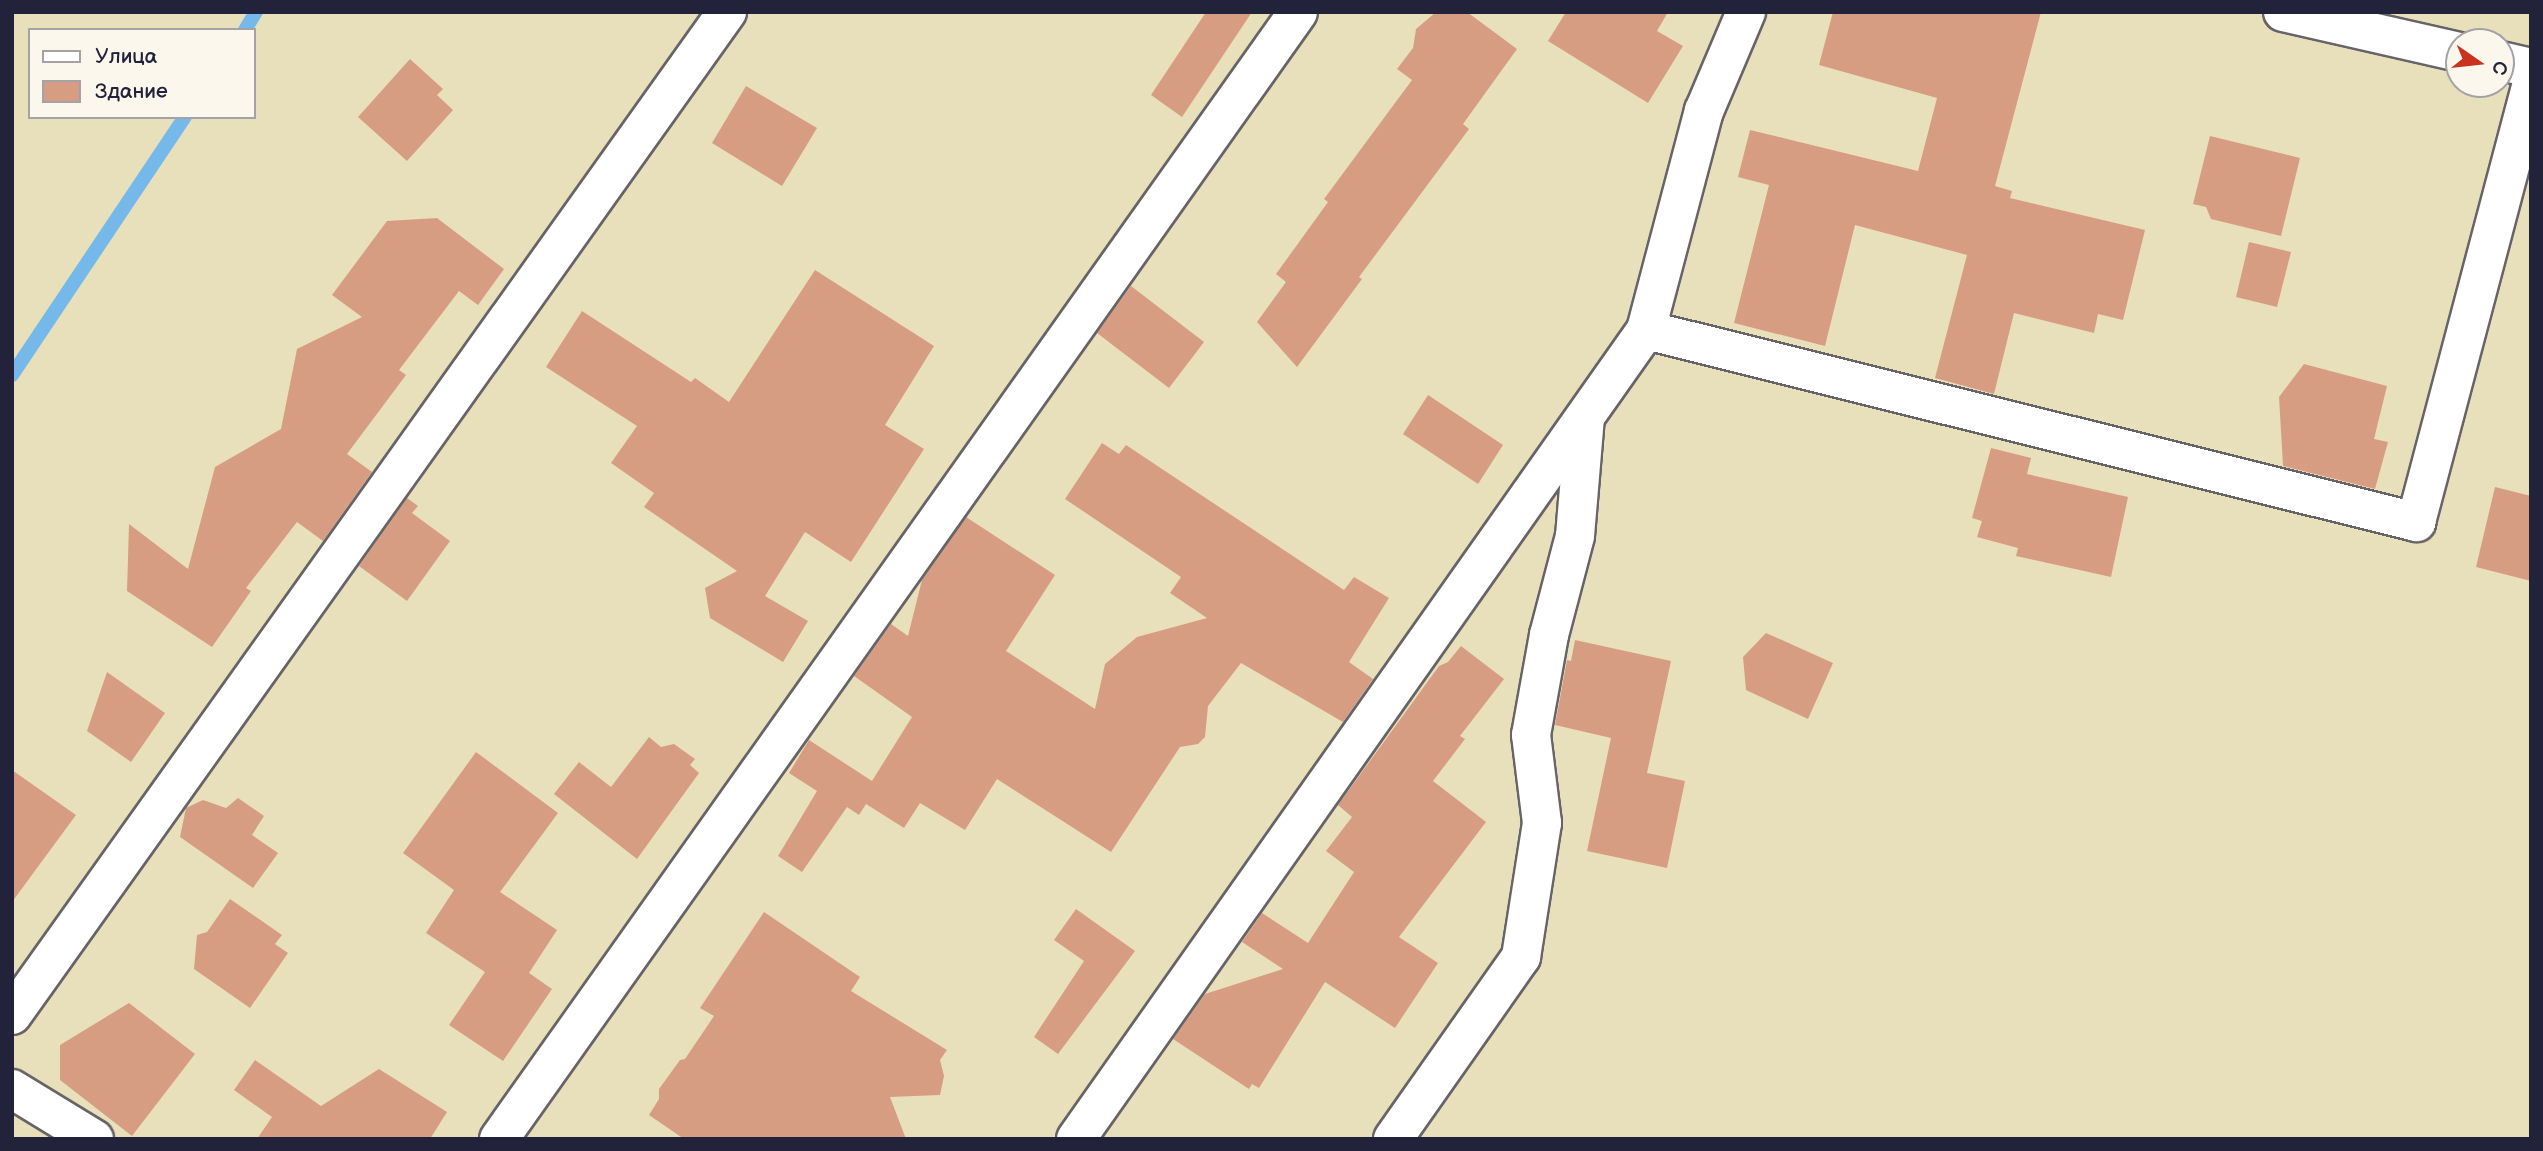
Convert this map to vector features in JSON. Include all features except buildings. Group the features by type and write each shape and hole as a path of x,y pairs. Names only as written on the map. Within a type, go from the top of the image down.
{"street":[{"path":"12,1014 727,12"},
{"path":"499,1139 1298,12"},
{"path":"1076,1139 1646,330 1704,111 1746,12"},
{"path":"2283,12 2445,49"},
{"path":"1646,330 2416,522 2531,86"},
{"path":"1393,1139 1521,957 1542,823 1531,735 1549,635 1575,536 1585,416"},
{"path":"12,1089 94,1139"}],"waterway":[{"path":"246,28 256,12"},
{"path":"12,375 184,119"}]}
